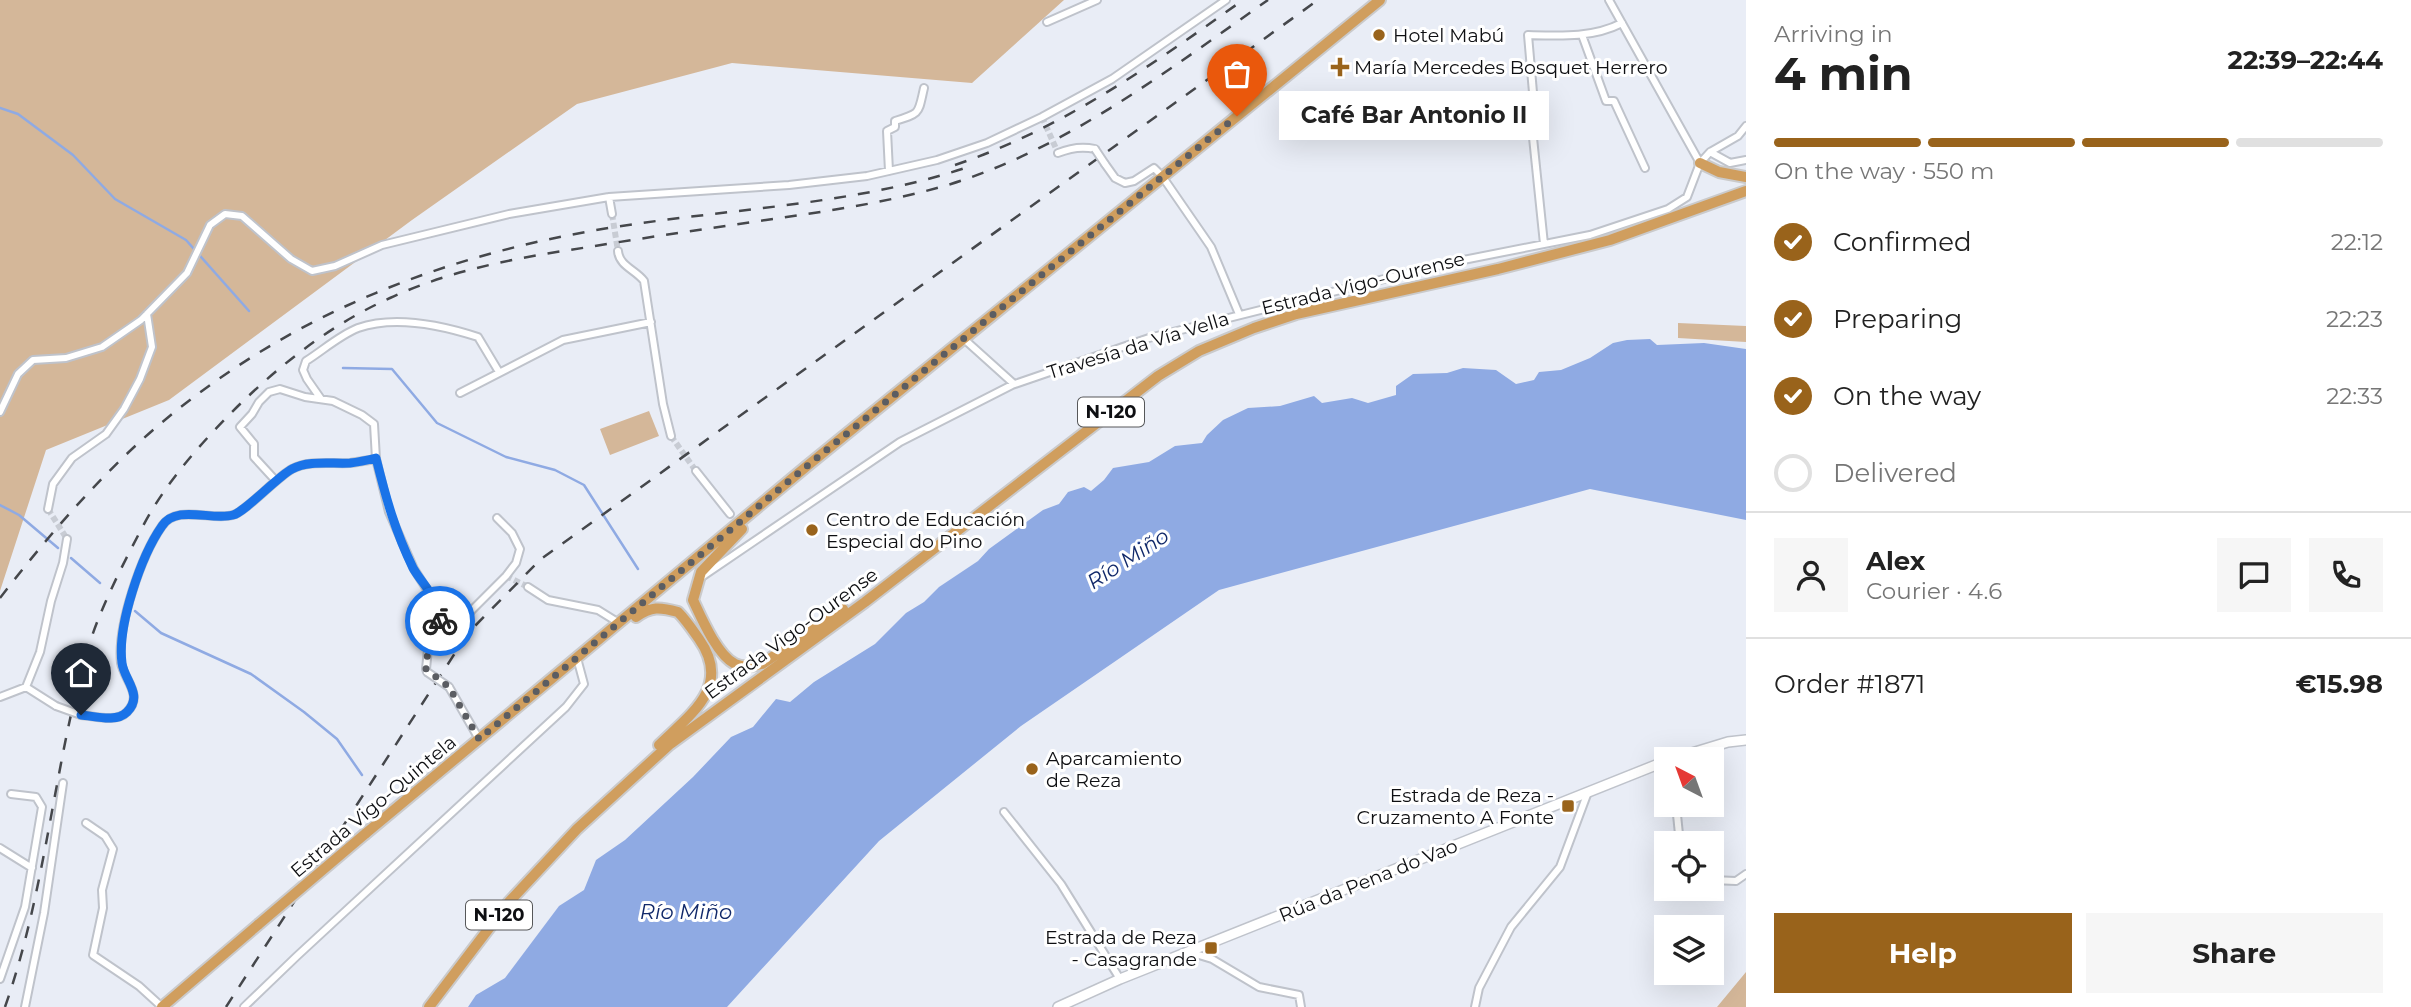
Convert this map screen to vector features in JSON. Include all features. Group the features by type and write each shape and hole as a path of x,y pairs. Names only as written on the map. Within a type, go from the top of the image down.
{"highway":[{"name":"Estrada Vigo-Quintela","path":"163,1007 365,834 807,466 1380,0"},
{"path":"1700,163 1719,172 1746,177"},
{"name":"Estrada Vigo-Ourense","path":"429,1007 509,902 577,830 669,745 865,602 1158,376 1199,351 1296,314 1610,240 1746,191"},
{"path":"807,466 701,572 693,600 721,652 735,664 762,664 956,531"},
{"path":"577,658 594,651 646,610 668,609 678,612 684,618 705,647 711,659 712,673 708,692 692,712 619,783 577,830"}],"main road":[{"name":"Rúa da Pena do Vao","path":"1714,747 1746,740"},
{"name":"Rúa da Pena do Vao","path":"1058,1007 1120,979 1654,766"}],"street":[{"path":"1046,22 1097,0"},
{"path":"0,412 18,374 33,359 66,358 102,347 147,314 187,273 210,225 225,214 242,216 292,259 312,271 335,267 382,245 509,215 609,197 789,185 889,172 974,148 1042,117 1112,79 1226,0"},
{"path":"1609,0 1700,163 1710,152 1738,136 1746,126"},
{"path":"1544,244 1532,128 1534,104 1528,35 1582,35 1610,29 1622,23"},
{"path":"1582,35 1606,101 1614,101 1645,168"},
{"path":"889,172 887,131 895,127 895,121 915,115 919,110 924,88"},
{"path":"1058,153 1086,147 1095,149 1115,178 1125,183 1134,181 1154,168 1211,247 1239,314"},
{"path":"1710,152 1730,163 1746,160"},
{"name":"Travesía da Vía Vella","path":"699,579 900,442 1014,384 1149,338 1239,314 1448,263 1590,235 1668,209 1688,197 1700,163"},
{"path":"609,197 612,214"},
{"path":"618,251 622,263 640,275 644,281 663,404 671,436"},
{"path":"48,509 53,484 72,458 107,434 140,379 152,347 147,314"},
{"path":"321,399 303,370 306,361 356,329 384,322 418,324 478,337 499,372"},
{"path":"460,393 562,340 651,322"},
{"path":"964,339 1014,384"},
{"path":"276,481 254,457 254,444 240,426 270,392 280,389 321,399 343,406 374,424 376,458 389,512 414,569 441,612 440,624 428,649 426,669 449,687 479,739"},
{"path":"26,687 56,706 81,715 114,718 127,713 134,701 133,687 121,665 124,621 142,564 163,523 180,515 234,515 293,468 306,464 352,463 376,458"},
{"path":"696,471 730,514"},
{"path":"730,514 760,506"},
{"path":"724,536 730,514"},
{"path":"441,612 464,618 516,563 520,549 512,533 497,518"},
{"path":"741,531 750,543"},
{"path":"0,697 26,687 40,652 67,539"},
{"path":"528,587 548,600 598,610 619,623"},
{"path":"244,1007 566,707 584,684 577,658"},
{"path":"25,1007 44,913 63,783"},
{"path":"1475,1007 1479,988 1511,927 1560,867 1588,792"},
{"path":"0,979 25,907 42,807 36,797 11,794"},
{"path":"1004,812 1061,884 1120,979"},
{"path":"86,823 104,836 113,849 102,890 103,908 93,955 139,986 163,1007"},
{"path":"0,848 32,868"},
{"path":"1724,880 1736,881 1746,874"},
{"path":"1189,952 1212,959 1259,987 1299,995 1301,1007"}],"shaded area":[{"path":"0,0 1064,0 972,83 732,63 577,104 412,220 169,400 46,450 0,591"},
{"path":"1678,323 1746,326 1746,342 1678,338"},
{"path":"649,411 659,436 610,455 600,429"},
{"path":"1746,972 1746,1007 1717,1007"}],"water":[{"name":"Río Miño","path":"1650,339 1657,345 1704,343 1746,349 1746,520 1590,489 1219,590 1021,726 879,841 727,1007 468,1007 476,995 505,978 559,906 584,890 596,860 625,840 693,777 731,737 753,727 776,699 790,702 814,682 875,644 906,613 924,602 939,587 978,561 989,549 1043,510 1059,504 1068,492 1084,487 1091,491 1113,468 1149,462 1175,446 1202,443 1223,420 1248,408 1280,406 1314,396 1322,403 1352,398 1368,403 1396,395 1396,386 1413,374 1447,373 1463,368 1496,370 1516,384 1534,380 1539,372 1561,370 1590,358 1613,343"}],"waterway":[{"path":"0,108 18,114 73,155 115,199 186,240 249,311"},
{"path":"343,368 392,369 437,423 506,457 555,470 584,485 638,569"},
{"path":"0,505 19,515 58,548"},
{"path":"71,558 100,583"},
{"path":"135,611 161,633 251,674 304,712 337,739 362,775"}],"tunnel":[{"path":"1042,117 1058,153"},
{"path":"612,214 618,251"},
{"path":"671,436 696,471"},
{"path":"48,509 67,539"},
{"path":"506,576 528,587"}],"railway":[{"path":"955,165 994,150 1069,114 1140,71 1243,0"},
{"path":"5,1007 30,921 74,701 90,641 103,607 143,526 174,478 224,420 290,360 328,332 369,308 438,279 488,265 883,201 951,184 994,168 1077,128 1155,79 1268,0"},
{"path":"226,1007 468,633 541,559 1318,0"},
{"path":"0,598 76,507 116,464 160,424 213,383 268,347 325,316 383,290 506,249 570,235 843,197 925,180 965,168"}],"way so far":[{"path":"440,621 428,649 426,669 449,687 479,739 807,466 1237,116"}],"place":[{"name":"Hotel Mabú","path":"1379,35"},
{"name":"María Mercedes Bosquet Herrero","path":"1340,67"},
{"name":"Café Bar Antonio II","path":"1237,116"},
{"name":"Centro de Educación Especial do Pino","path":"812,530"},
{"name":"Aparcamiento de Reza","path":"1032,769"},
{"name":"Estrada de Reza - Cruzamento A Fonte","path":"1568,806"},
{"name":"Estrada de Reza - Casagrande","path":"1211,948"}],"route":[{"path":"81,715 114,718 127,713 134,701 133,687 121,665 124,621 142,564 163,523 180,515 234,515 293,468 306,464 352,463 376,458 389,512 414,569 441,612 440,621"}]}
